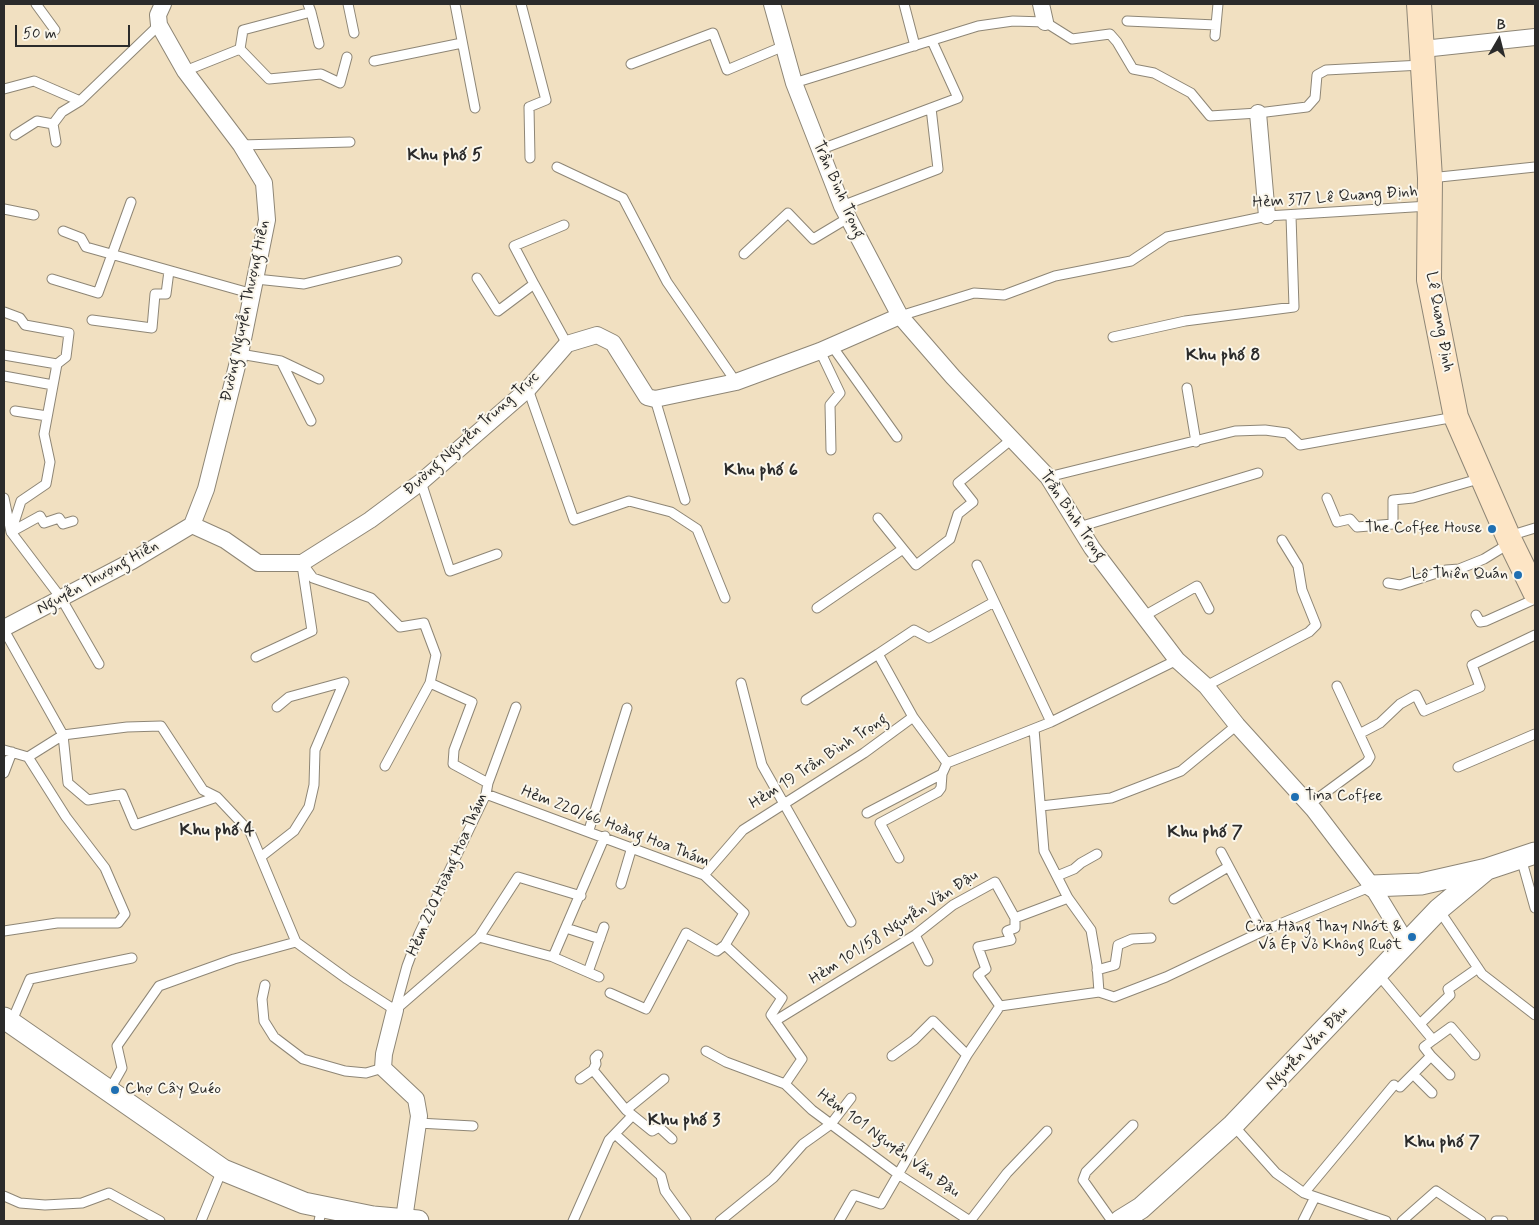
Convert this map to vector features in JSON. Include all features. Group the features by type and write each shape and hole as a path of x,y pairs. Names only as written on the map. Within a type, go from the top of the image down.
{"main road":[{"name":"Lê Quang Định","path":"1419,4 1424,57 1430,178 1429,280 1456,417 1535,592"}],"street":[{"path":"159,25 158,15 162,4"},
{"name":"Trần Bình Trọng","path":"772,4 794,83 819,150 845,212 900,316 953,377 1048,477 1079,527 1177,660 1206,686 1237,725 1310,804 1372,886 1406,942"},
{"path":"1041,4 1045,22"},
{"name":"Đường Nguyễn Thượng Hiền","path":"159,25 185,71 241,144 264,183 267,220 240,354 206,489 192,525"},
{"path":"1424,57 1535,36"},
{"path":"1258,113 1267,216"},
{"path":"567,344 597,334 613,343 647,397 655,399 736,382 826,348 900,316"},
{"name":"Đường Nguyễn Trung Trực","path":"302,563 363,525 421,482 528,389 567,344"},
{"path":"192,525 225,540 258,563 302,563"},
{"name":"Nguyễn Thượng Hiền","path":"4,629 132,561 192,525"},
{"name":"Nguyễn Văn Đậu","path":"1372,886 1421,884 1487,870 1528,855"},
{"name":"Nguyễn Văn Đậu","path":"1120,1221 1141,1208 1233,1125 1378,974 1406,942 1439,909 1487,870"},
{"path":"1421,884 1439,909"},
{"name":"Hẻm 220 Hoàng Hoa Thám","path":"383,1068 384,1054 395,1010"},
{"path":"7,1020 223,1170 304,1203 321,1214 411,1220 419,1116 416,1098 383,1068"}],"lane":[{"path":"36,4 55,30"},
{"path":"348,4 354,33"},
{"path":"455,4 475,108"},
{"path":"521,4 546,100 529,107 530,158"},
{"path":"904,4 915,46"},
{"path":"1216,36 1218,4"},
{"path":"240,49 243,30 310,8 319,44"},
{"path":"794,83 978,26 1013,21 1045,22 1072,39 1110,34 1118,42 1133,69 1154,73 1191,93 1210,116 1307,107 1315,98 1317,75 1326,70 1424,57"},
{"path":"1127,21 1216,25"},
{"path":"56,142 53,124 62,112 80,101 159,25"},
{"path":"631,64 713,33 727,70 784,46"},
{"path":"819,150 958,98 932,41"},
{"path":"374,61 462,43"},
{"path":"240,49 269,79 321,74 340,83 347,57"},
{"path":"185,71 240,49"},
{"path":"4,89 34,81 80,101"},
{"path":"744,254 788,213 813,239 845,212 938,169 930,108"},
{"path":"15,135 37,121 53,124"},
{"path":"241,144 350,142"},
{"path":"557,167 623,198 667,282 736,382"},
{"path":"1430,178 1535,167"},
{"path":"52,279 98,293 131,202"},
{"name":"Hẻm 377 Lê Quang Định","path":"900,316 974,293 1004,295 1055,276 1131,261 1167,237 1267,216 1430,206"},
{"path":"4,209 34,215"},
{"path":"1113,337 1185,322 1294,308 1291,216"},
{"path":"564,225 514,246 567,344"},
{"path":"63,231 81,238 86,247 169,270 254,286 304,284 397,261"},
{"path":"92,320 152,328 155,294 166,294 169,270"},
{"path":"477,278 498,311 534,284"},
{"path":"4,312 20,318 26,325 68,333 66,357 57,364 44,434 50,462 46,484 21,501 11,532"},
{"path":"826,348 897,437"},
{"path":"826,348 840,393 830,405 831,450"},
{"path":"240,354 281,361 319,378"},
{"path":"4,355 57,364"},
{"path":"281,361 311,421"},
{"path":"4,376 53,385"},
{"path":"1187,388 1196,442"},
{"path":"528,389 574,520 629,501 671,512 697,529 725,598"},
{"path":"655,399 684,500"},
{"path":"15,411 47,416"},
{"path":"1048,477 1235,431 1265,430 1287,433 1300,445 1456,417"},
{"path":"878,518 916,565 950,539 958,514 973,502 958,482 1012,439"},
{"path":"1079,527 1258,473"},
{"path":"1327,498 1337,522 1350,519 1356,527 1393,524 1393,500 1413,498 1482,478"},
{"path":"421,482 450,570 497,554"},
{"path":"4,498 11,532 61,598 99,664"},
{"path":"11,532 40,516 44,523 59,518 63,524 73,522"},
{"path":"1388,583 1400,585 1446,570 1459,569 1484,559 1510,539 1535,528"},
{"path":"1206,686 1309,632 1316,625 1302,590 1298,566 1282,540"},
{"path":"817,608 903,549"},
{"path":"256,657 312,631 302,563"},
{"path":"302,563 313,578 371,598 400,627 424,623 436,654 430,683 385,766"},
{"path":"977,565 1051,722"},
{"path":"1144,616 1197,586 1209,609"},
{"path":"1476,615 1480,622 1486,621 1535,599"},
{"path":"806,700 914,630 929,638 994,602"},
{"path":"4,629 63,735 68,783 88,800 122,794 135,825 217,797"},
{"path":"1361,733 1380,723 1400,704 1416,695 1424,711 1480,687 1472,665 1535,634"},
{"path":"878,654 913,717"},
{"path":"899,858 880,824 938,792 941,788 942,774 948,763 1051,722 1177,660"},
{"path":"262,856 294,831 309,807 314,785 315,750 344,682 289,697 277,706"},
{"name":"Hẻm 220 Hoàng Hoa Thám","path":"395,1010 407,966 419,934 486,794 488,783 453,764 454,750 472,702 430,683"},
{"path":"741,683 762,765 851,922"},
{"path":"1310,804 1369,759 1369,752 1361,733 1337,686"},
{"path":"488,783 516,707"},
{"path":"589,830 627,708"},
{"name":"Hẻm 19 Trần Bình Trọng","path":"704,875 744,830 864,753 913,717 948,763"},
{"path":"1041,806 1111,798 1181,771 1237,725"},
{"path":"28,756 63,735 127,727 161,726 203,790 217,797 250,832 262,856 296,942 347,979 395,1010 480,937 518,877 581,896"},
{"path":"1034,729 1044,851 1068,898 1090,930 1099,992"},
{"path":"1458,767 1535,734"},
{"path":"4,773 8,751 28,756 66,817 105,868 125,914 118,923 57,923 4,932"},
{"path":"868,813 942,774"},
{"name":"Hẻm 220/66 Hoàng Hoa Thám","path":"486,794 606,836 704,875 744,913 725,945"},
{"path":"553,957 606,836"},
{"path":"621,884 632,847"},
{"path":"1221,852 1262,931"},
{"path":"1057,876 1074,869 1098,854"},
{"path":"1528,855 1535,908"},
{"path":"1174,899 1228,868"},
{"name":"Hẻm 101/58 Nguyễn Văn Đậu","path":"775,1021 915,935 953,905 995,882 1015,918"},
{"path":"839,1221 854,1195 881,1204 967,1055 1000,1006 1099,992 1114,997 1166,977 1262,931 1372,886"},
{"path":"1000,1006 978,975 986,969 978,947 1011,940 1007,931 1015,928 1015,918 1068,898"},
{"path":"1439,909 1478,968 1535,1015"},
{"path":"588,972 604,927"},
{"path":"566,928 600,939"},
{"path":"610,993 646,1009 686,933 716,951 725,945 782,998 771,1015 802,1059 785,1084 726,1062 706,1052"},
{"path":"915,935 928,961"},
{"path":"480,937 553,957 599,977"},
{"path":"1097,970 1115,965 1118,945 1132,939 1152,938"},
{"path":"109,1091 122,1068 117,1046 160,986 234,959 296,942"},
{"path":"7,1020 30,979 132,958"},
{"path":"1420,1024 1450,995 1448,989 1478,968"},
{"path":"1378,974 1434,1040"},
{"path":"265,985 262,999 264,1021 274,1037 303,1059 345,1071 366,1073 383,1068"},
{"path":"892,1056 914,1040 933,1021 967,1055"},
{"path":"1450,1075 1424,1046 1451,1027 1475,1055"},
{"path":"580,1079 593,1070 596,1064 595,1058 598,1055"},
{"path":"1304,1193 1397,1086 1413,1074 1431,1056"},
{"path":"584,1065 588,1071 593,1070"},
{"path":"593,1070 629,1113 652,1131 659,1127 672,1139"},
{"path":"1413,1074 1432,1093"},
{"path":"573,1221 609,1140 629,1113 664,1079"},
{"name":"Hẻm 101 Nguyễn Văn Đậu","path":"785,1084 812,1110 898,1174 970,1221"},
{"path":"720,1221 773,1178 803,1144 831,1124 850,1098"},
{"path":"418,1122 473,1126"},
{"path":"1112,1221 1083,1180 1086,1172 1133,1125"},
{"path":"1233,1125 1276,1174 1304,1193 1386,1221"},
{"path":"970,1221 1007,1173 1046,1131"},
{"path":"615,1134 661,1176 666,1191 686,1221"},
{"path":"201,1221 223,1170"},
{"path":"1402,1221 1436,1191 1481,1221"},
{"path":"4,1196 20,1203 45,1205 82,1203 109,1193 160,1221"},
{"path":"1303,1221 1315,1197"},
{"path":"1496,1221 1503,1221"}],"place":[{"name":"The Coffee House","path":"1492,529"},
{"name":"Lộ Thiên Quán","path":"1518,575"},
{"name":"Tina Coffee","path":"1295,797"},
{"name":"Cửa Hàng Thay Nhớt & Vá Ép Vỏ Không Ruột","path":"1412,937"},
{"name":"Chợ Cây Quéo","path":"115,1090"}],"district":[{"name":"Khu phố 5","path":"445,156"},
{"name":"Khu phố 8","path":"1223,356"},
{"name":"Khu phố 6","path":"761,471"},
{"name":"Khu phố 4","path":"217,831"},
{"name":"Khu phố 7","path":"1205,833"},
{"name":"Khu phố 3","path":"684,1121"},
{"name":"Khu phố 7","path":"1442,1143"}]}
